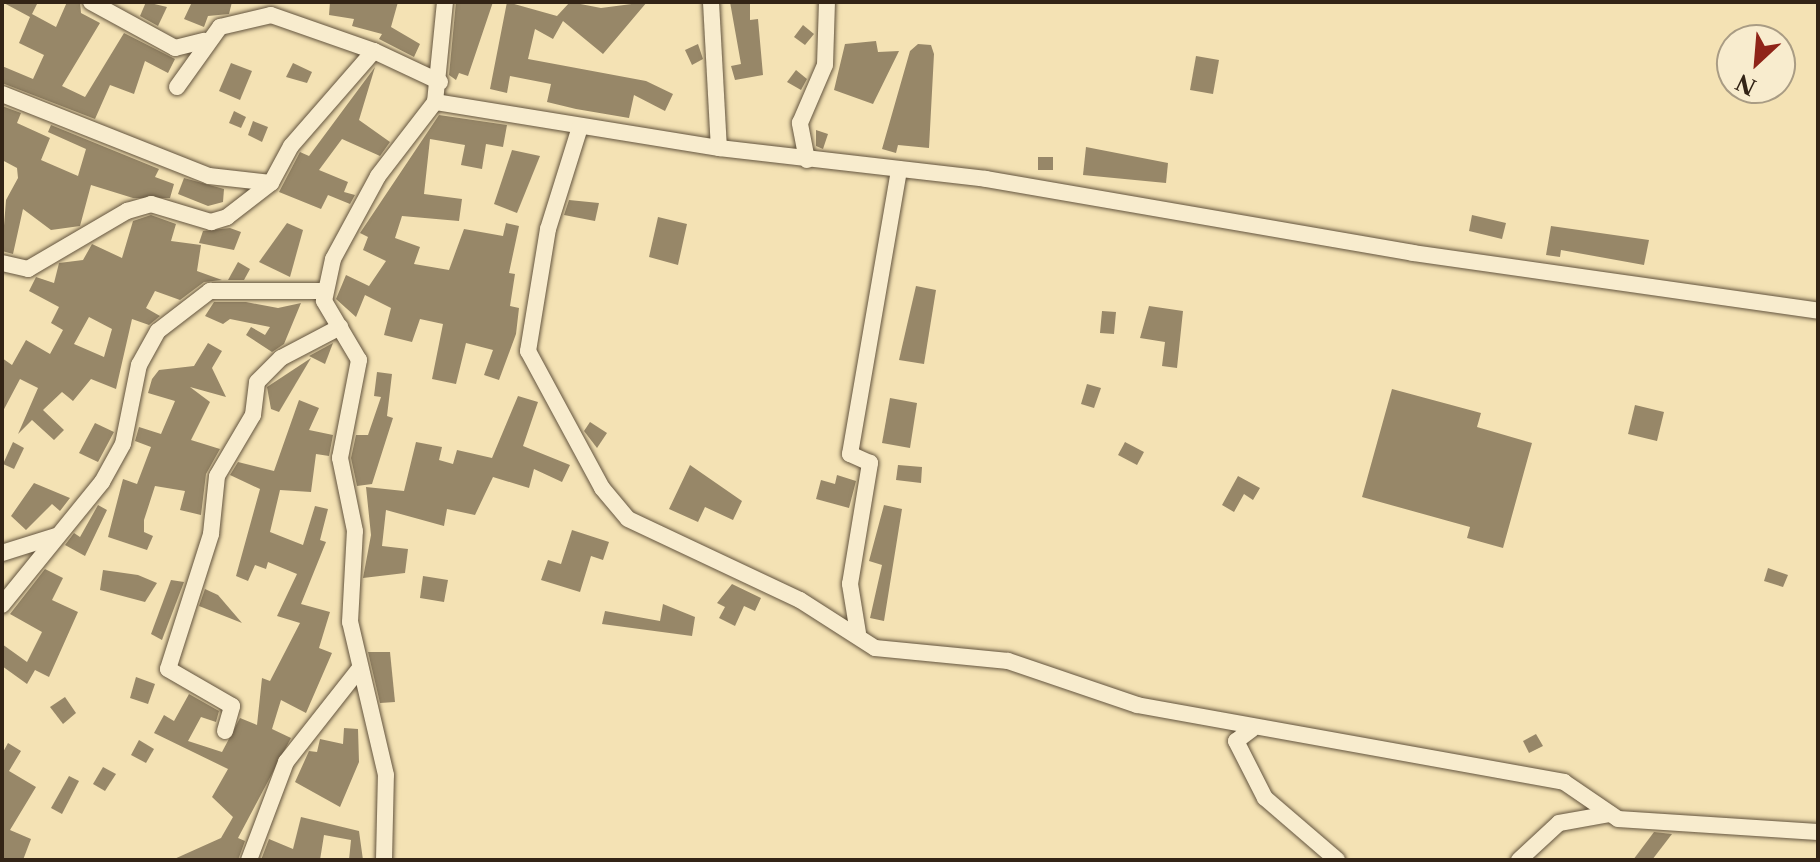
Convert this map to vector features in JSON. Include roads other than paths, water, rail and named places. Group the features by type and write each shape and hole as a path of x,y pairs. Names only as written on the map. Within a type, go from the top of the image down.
{"street":[{"path":"91,2 175,48 204,41"},
{"path":"384,860 386,775 350,622 355,531 340,458 359,360 340,327 325,291 378,176 435,102 440,82 445,2"},
{"path":"711,2 719,148"},
{"path":"807,160 800,123 825,65 827,2"},
{"path":"177,87 204,41 220,27 268,8 440,82"},
{"path":"2,263 28,269 127,211 151,204 211,222 271,183 291,146 374,51"},
{"path":"2,94 209,176 271,183"},
{"path":"435,102 719,148 899,169 1818,311"},
{"path":"580,127 548,229 528,351 602,488 628,519 858,633 875,648 1008,661 1124,702 1252,729 1564,782 1610,814"},
{"path":"858,633 850,584 870,463 850,454 899,169"},
{"path":"2,605 123,444 139,365 158,331 210,291 325,291"},
{"path":"225,731 232,706 168,669 211,534 217,476 253,415 257,382 281,358 340,327"},
{"path":"2,553 56,536"},
{"path":"249,860 286,762 360,668"},
{"path":"1252,729 1236,741 1265,798 1337,860"},
{"path":"1519,860 1559,823 1610,814 1818,832"}]}
